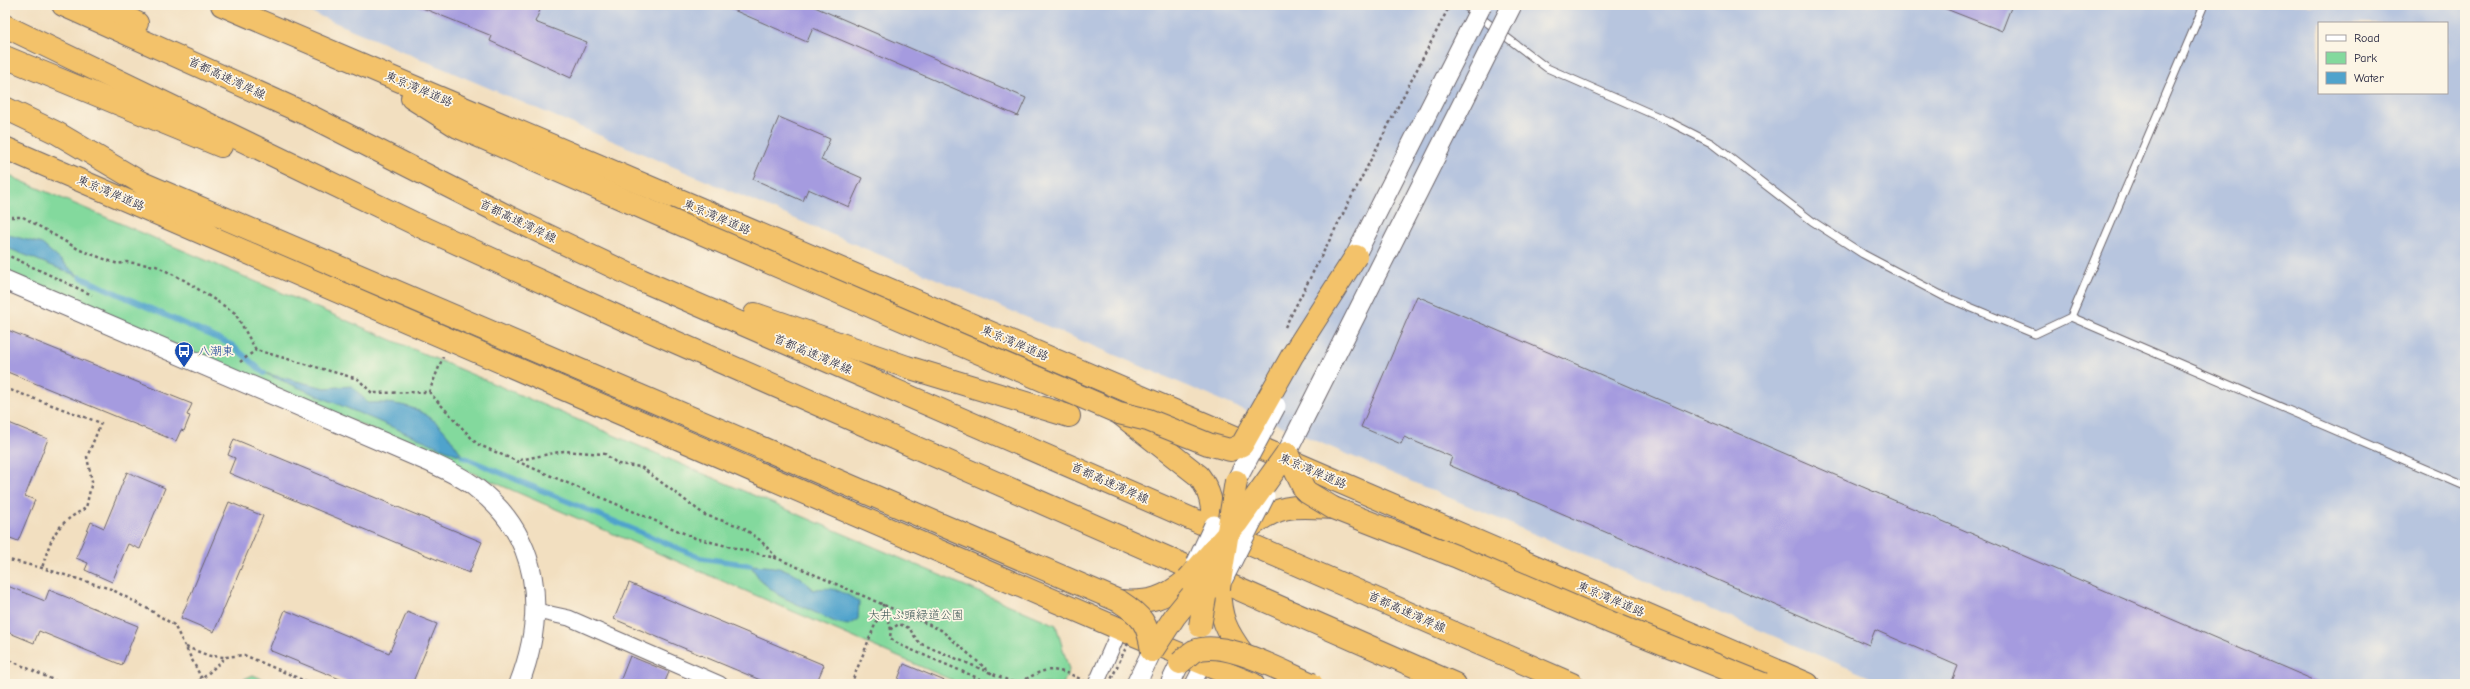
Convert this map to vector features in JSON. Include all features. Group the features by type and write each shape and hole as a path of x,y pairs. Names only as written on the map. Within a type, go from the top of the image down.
{"highway":[{"name":"首都高速湾岸線","path":"64,5 308,116 507,216 641,280 1572,684"},
{"path":"103,5 308,116"},
{"name":"東京湾岸道路","path":"222,5 1191,418 1808,684"},
{"path":"5,26 426,229 623,319 1455,684"},
{"path":"5,57 426,229"},
{"path":"357,63 458,127 1119,413 1148,420 1218,448 1236,449 1242,445 1292,356 1356,256"},
{"path":"5,108 57,133 140,182 210,236"},
{"name":"東京湾岸道路","path":"5,148 432,331 1126,633 1204,663 1253,684"},
{"path":"140,182 1119,601 1134,610 1145,621 1152,651"},
{"path":"641,280 668,285 907,367 1069,416"},
{"path":"432,331 566,364"},
{"path":"1119,413 1199,476 1207,487 1212,499 1221,529"},
{"path":"1287,453 1305,491 1333,508 1455,556 1612,623 1763,684"},
{"path":"1221,529 1259,494 1287,453"},
{"path":"1152,651 1175,616 1205,581 1218,554 1221,529 1236,481"},
{"path":"1218,554 1266,514 1280,508 1333,508"},
{"path":"1119,601 1142,602 1159,598 1173,591 1205,581"},
{"path":"1200,626 1205,581"},
{"path":"1205,581 1220,612 1227,632 1244,655"},
{"path":"1320,625 1432,684"},
{"path":"1180,664 1194,652 1204,649 1225,650 1244,655 1312,684"}],"street":[{"path":"1236,481 1356,256 1482,5"},
{"path":"1205,581 1249,528 1512,5"},
{"path":"5,280 427,461 464,480 495,505 520,540 533,576 537,611 533,640 520,684"},
{"path":"1205,581 1221,529"},
{"path":"537,611 569,618 720,684"},
{"path":"1170,684 1200,626"},
{"path":"1096,684 1126,633"},
{"path":"1136,684 1152,651"},
{"path":"1193,684 1204,663"}],"lane":[{"path":"1464,5 1547,68 1668,121 1711,143 1812,222 1838,239 1943,296 2034,334 2072,317 2204,5"},
{"path":"2072,317 2465,486"}],"path":[{"path":"1283,332 1450,5"},
{"path":"5,217 23,217 80,250 118,264 126,262 156,266 184,280 235,312 256,350 358,379 372,393 429,392 477,444 519,460 695,538 779,559 941,630 992,674"},
{"path":"239,362 256,350"},
{"path":"429,392 443,357"},
{"path":"5,388 101,422 87,457 92,481 86,508 64,520 50,542 42,568"},
{"path":"519,460 564,451 605,454 618,464 641,467 705,515 742,527 760,540 779,559"},
{"path":"5,559 42,568 111,590 150,610 174,625 203,684"},
{"path":"884,605 891,629 890,638 900,645 992,684"},
{"path":"851,684 884,605"},
{"path":"891,629 899,624 909,628 919,643 1016,684 1040,672 1050,670 1061,672 1090,684"},
{"path":"1109,684 1126,633"},
{"path":"185,647 210,656 226,657 244,655 312,684"},
{"path":"193,684 202,680 226,657"},
{"path":"5,658 62,684"}],"shaded area":[{"path":"294,5 2465,5 2465,684 1886,684"}],"green space":[{"name":"大井ふ頭緑道公園","path":"5,174 1056,625 1069,670 1063,684 961,684 5,271"},
{"path":"253,675 274,684 233,684"}],"water":[{"path":"5,234 42,244 80,277 5,247"},
{"path":"264,373 325,388 352,386 368,403 385,403 413,408 435,421 454,443 463,457"},
{"path":"750,565 785,570 806,582 813,590 826,588 843,592 859,602 858,619 848,625 835,622 780,596 761,581"}],"building":[{"path":"415,5 528,5 540,10 535,22 587,42 571,78 490,41 492,36"},
{"path":"722,5 810,5 1026,98 1018,116 813,28 807,42"},
{"path":"1936,5 2012,5 2002,31"},
{"path":"779,117 830,139 821,160 862,178 849,207 808,189 803,201 753,179"},
{"path":"1417,296 2323,684 1951,684 1958,666 1875,630 1869,645 1449,465 1452,457 1404,437 1401,444 1361,427"},
{"path":"5,329 192,404 187,415 190,416 184,431 181,430 176,441 5,371"},
{"path":"9,423 48,439 25,496 35,500 18,541 5,536 5,432"},
{"path":"234,439 482,542 469,573 229,473 235,458 228,455"},
{"path":"127,472 165,488 140,549 128,544 112,582 85,570 88,563 76,558 91,522 104,528"},
{"path":"229,502 263,516 214,632 181,618"},
{"path":"629,583 824,665 816,684 770,684 614,619"},
{"path":"5,585 45,601 49,590 138,626 122,665 39,631 34,643 5,631"},
{"path":"285,610 389,653 407,612 437,624 412,684 352,684 269,650"},
{"path":"630,656 669,672 664,684 619,684"},
{"path":"904,664 952,684 896,684"}],"waterway":[{"path":"80,277 232,345 264,373"},
{"path":"463,457 701,558 750,565"}],"place":[{"name":"八潮東","path":"184,368"}]}
